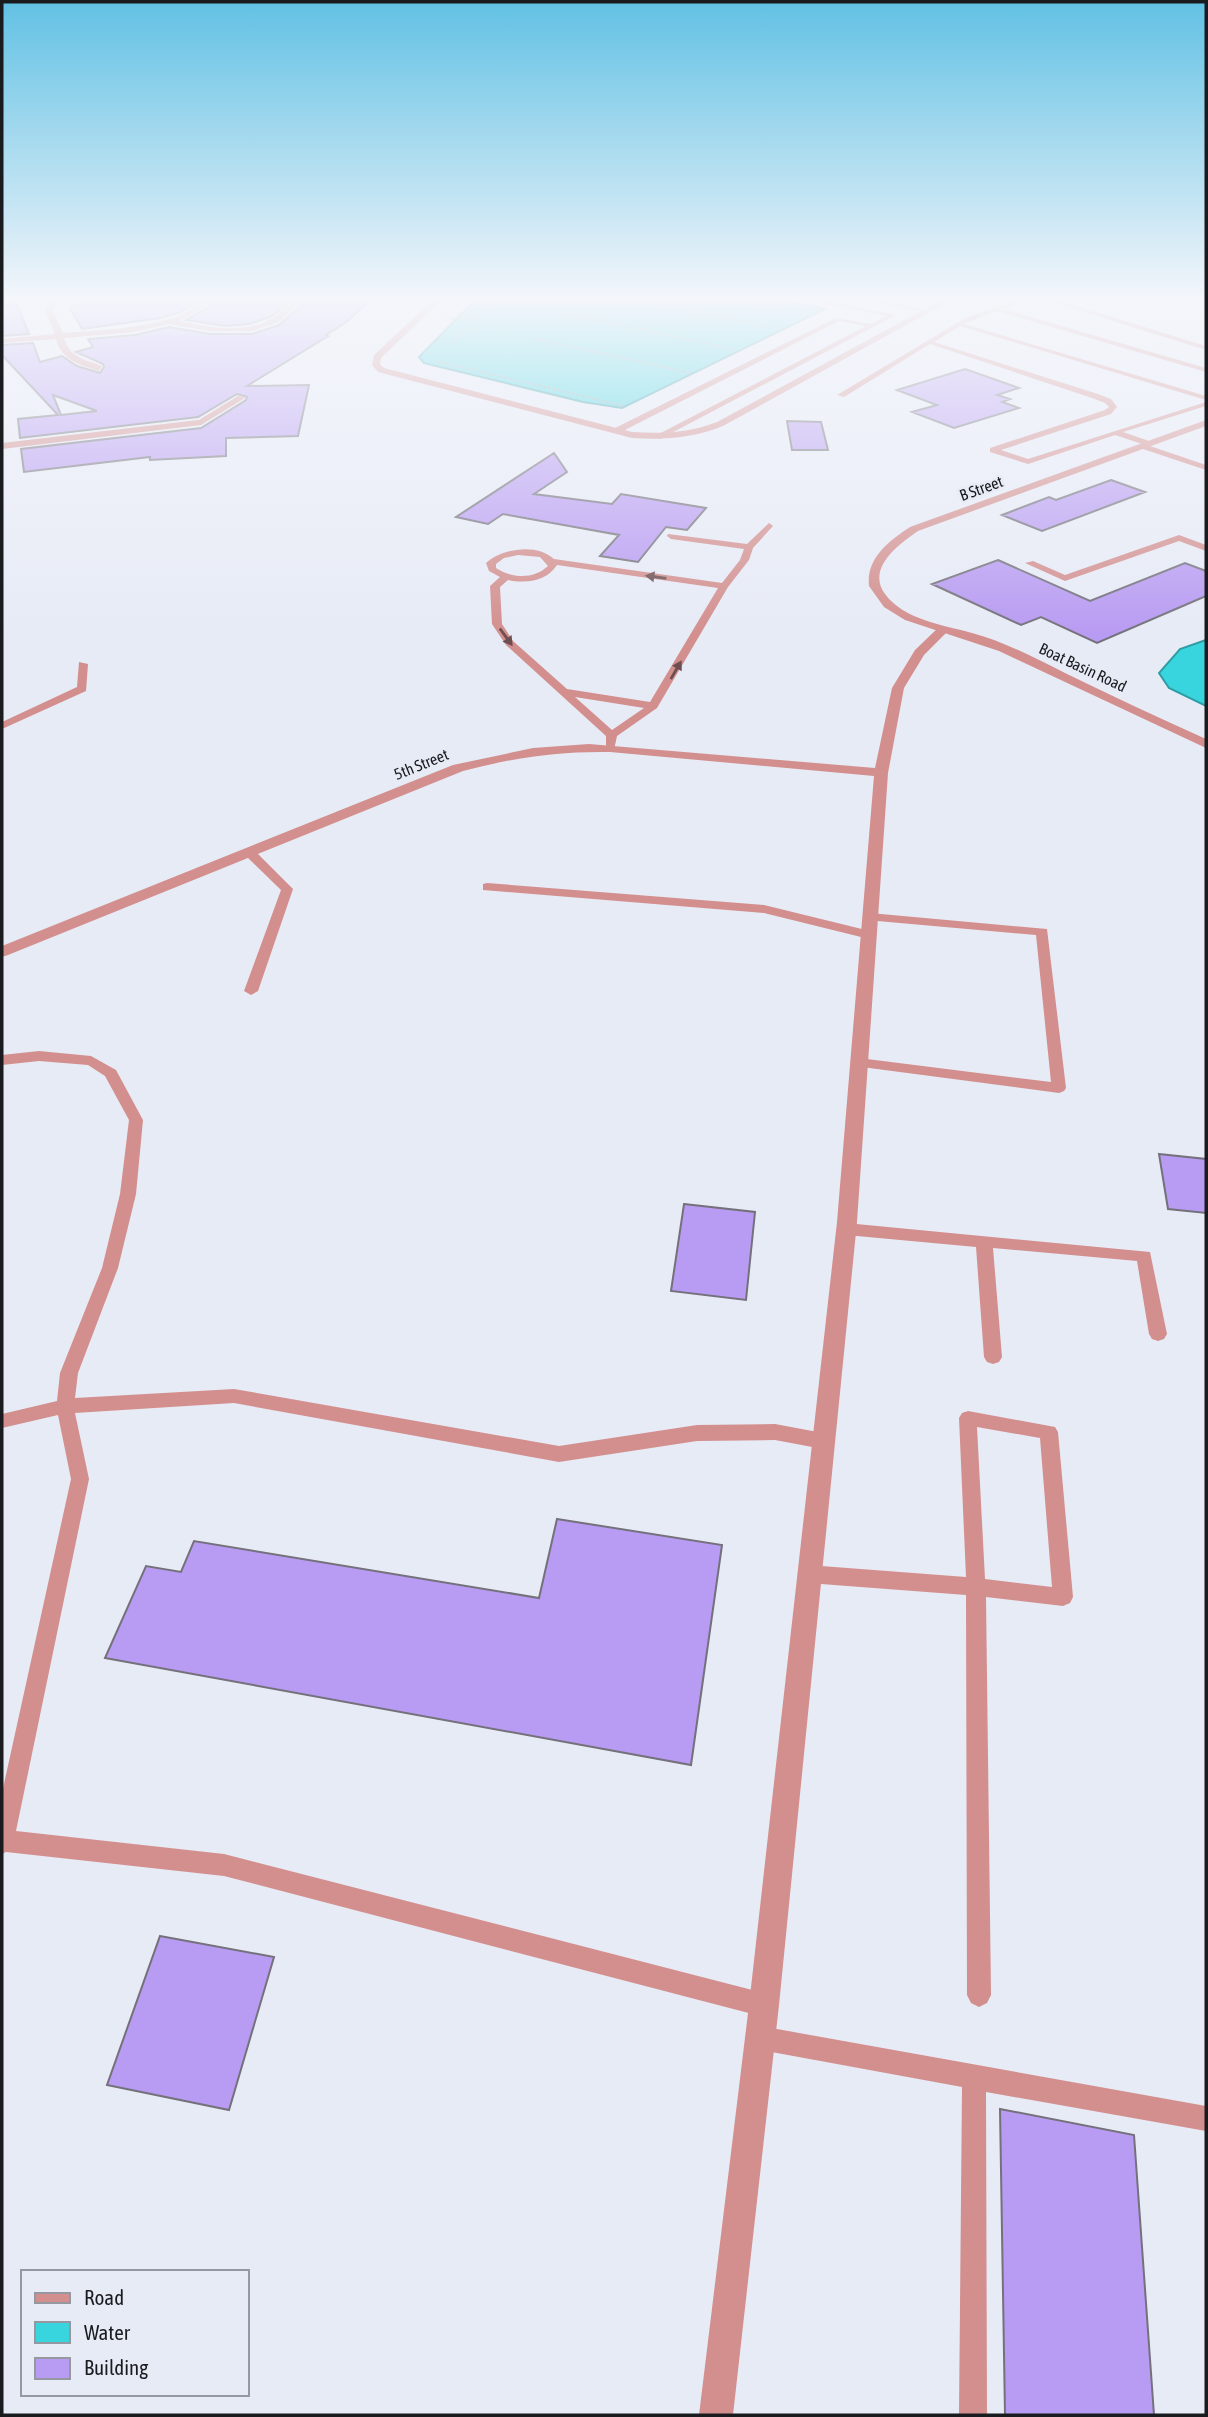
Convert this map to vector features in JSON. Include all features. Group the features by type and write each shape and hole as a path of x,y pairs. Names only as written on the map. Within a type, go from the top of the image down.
{"street":[{"path":"534,410 616,431 657,437 702,432 746,410"},
{"path":"2,446 198,423"},
{"name":"B Street","path":"943,630 892,607 879,595 873,575 881,555 896,541 914,529 1206,423"},
{"path":"716,2415 764,2005 846,1229 881,773 898,688 919,653 943,630"},
{"name":"Boat Basin Road","path":"943,630 1002,648 1206,744"},
{"name":"5th Street","path":"2,952 458,768 517,752 611,741 881,773"}],"lane":[{"path":"198,423 221,410"},
{"path":"616,431 658,410"},
{"path":"657,437 710,410"},
{"path":"1110,410 993,450 1028,462 1187,410"},
{"path":"1083,420 1094,424"},
{"path":"1104,428 1206,468"},
{"path":"506,577 495,586 497,624 509,643 564,692 611,741 653,706 723,586 744,560 749,547 769,526"},
{"path":"671,536 749,547"},
{"path":"1030,563 1065,578 1179,538 1206,548"},
{"path":"553,562 551,570 539,576 506,577 495,572 491,566 501,556 527,552 544,555 553,562 723,586"},
{"path":"2,726 82,689 83,664"},
{"path":"564,692 653,706"},
{"path":"249,852 287,889 251,991"},
{"path":"487,887 764,909 870,926 1042,932 1059,1088 859,1063"},
{"path":"2,1060 40,1056 91,1061 111,1073 136,1119 128,1194 110,1268 69,1373 65,1406 80,1479 3,1842 224,1865 764,2005"},
{"path":"846,1229 1144,1256 1158,1334"},
{"path":"984,1242 993,1357"},
{"path":"2,1421 65,1406 234,1396 559,1454 697,1433 775,1432 822,1441"},
{"path":"808,1574 976,1587 1063,1597 1049,1432 968,1418 976,1587 979,1995"},
{"path":"760,2038 1206,2119"},
{"path":"973,2415 974,2077"}],"water":[{"path":"1206,640 1206,706 1169,688 1159,673 1180,649"}],"building":[{"path":"53,410 59,410 61,415 97,411 94,410 210,410 198,417 20,438 18,419 58,415"},
{"path":"230,410 304,410 298,436 226,438 226,456 150,460 150,457 24,472 21,449 201,428"},
{"path":"920,410 1013,410 954,428 912,412"},
{"path":"787,421 821,422 828,450 792,450"},
{"path":"554,453 567,472 534,494 612,504 621,494 706,508 687,530 666,527 638,562 600,556 619,535 503,514 488,524 456,517"},
{"path":"1111,480 1145,492 1042,531 1002,515 1049,497 1056,500"},
{"path":"998,560 1090,601 1185,563 1206,571 1206,596 1097,643 1041,617 1021,625 932,584"},
{"path":"1159,1154 1206,1159 1206,1213 1168,1209"},
{"path":"684,1204 755,1212 746,1300 671,1291"},
{"path":"557,1519 722,1545 691,1765 105,1658 146,1566 181,1572 194,1541 539,1598"},
{"path":"160,1936 274,1957 229,2110 107,2085"},
{"path":"1000,2109 1134,2135 1154,2415 1005,2415"}]}
